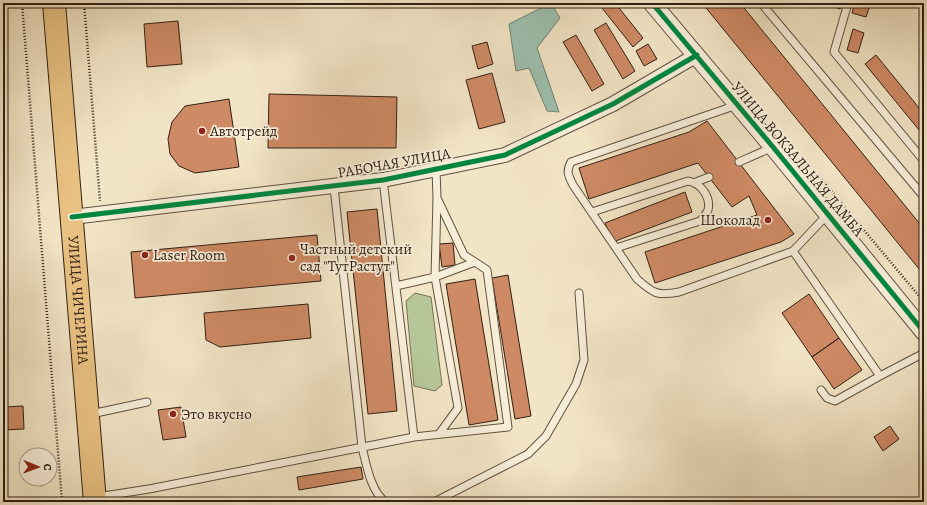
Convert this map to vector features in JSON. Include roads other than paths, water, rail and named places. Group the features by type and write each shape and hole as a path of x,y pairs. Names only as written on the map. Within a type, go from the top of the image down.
{"main road":[{"name":"УЛИЦА ЧИЧЕРИНА","path":"56,7 95,500"}],"street":[{"name":"УЛИЦА ВОКЗАЛЬНАЯ ДАМБА","path":"652,3 697,55 924,332"},
{"name":"РАБОЧАЯ УЛИЦА","path":"72,217 383,180 505,155 613,104 697,55"}],"lane":[{"path":"761,3 924,197"},
{"path":"848,3 834,52 924,161"},
{"path":"737,105 572,162 568,168 572,185 637,279 651,291 664,294 679,292 793,251 828,214"},
{"path":"739,162 773,147"},
{"path":"436,169 438,198 435,277 458,408 439,434"},
{"path":"592,212 688,181 696,182 709,177"},
{"path":"383,180 414,437"},
{"path":"616,248 700,221 705,216 708,209 708,204 702,187 696,182"},
{"path":"334,187 362,447 373,486 386,502"},
{"path":"95,500 414,437 508,427 486,270 464,255 438,198"},
{"path":"793,251 880,376"},
{"path":"396,286 435,277 475,262"},
{"path":"434,502 528,454 546,436 576,384 584,360 578,293"},
{"path":"821,390 827,398 835,401 924,353"},
{"path":"89,414 147,402"}],"place":[{"name":"Автотрейд","path":"202,131"},
{"name":"Шоколад","path":"768,220"},
{"name":"Laser Room","path":"145,255"},
{"name":"Частный детский сад \"ТутРастут\"","path":"292,258"},
{"name":"Это вкусно","path":"173,414"}]}
